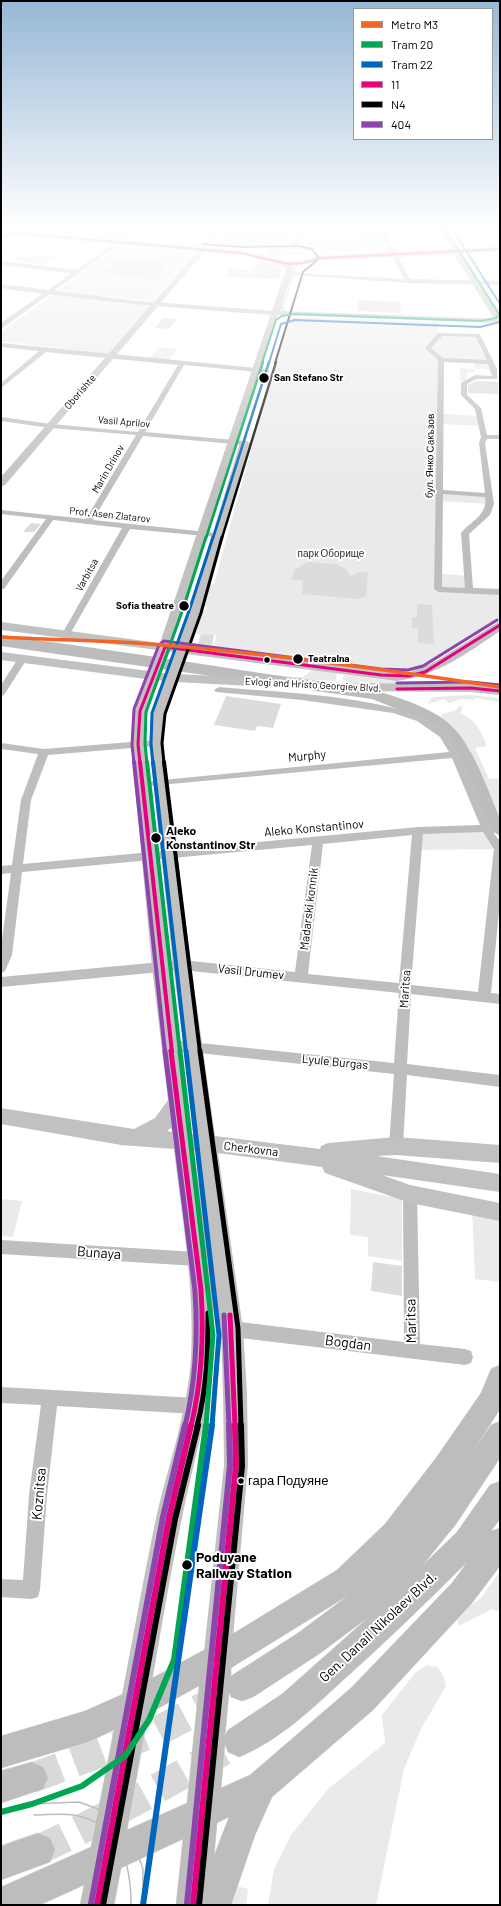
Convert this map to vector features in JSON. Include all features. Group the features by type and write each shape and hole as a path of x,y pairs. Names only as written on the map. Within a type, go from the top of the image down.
{"main road":[{"path":"1,327 17,316"},
{"name":"Oborishte","path":"1,483 146,316"},
{"path":"97,1905 169,1518 196,1406 202,1361 203,1326 201,1290 161,967 138,744 140,712 165,647 233,442 262,370 279,316"},
{"path":"361,316 500,321"},
{"path":"193,1905 236,1465 235,1392 232,1329 182,964 156,743 159,713 182,649 245,443 262,370"},
{"name":"Evlogi and Hristo Georgiev Blvd.","path":"1,626 397,677 425,672"},
{"path":"439,689 437,681 425,672 496,630"},
{"name":"Evlogi and Hristo Georgiev Blvd.","path":"1,656 172,678 343,687 439,689 471,688 500,691"},
{"path":"343,687 339,683 339,679 342,675 350,671"},
{"path":"133,1137 152,1131 165,1124 170,1118 177,1101"},
{"name":"Cherkovna","path":"1,1116 133,1137 296,1154 500,1183"},
{"path":"296,1154 396,1146 500,1154"},
{"path":"296,1154 410,1194 472,1205 500,1212"},
{"path":"1,1752 88,1726 134,1705 217,1661 347,1580 395,1534 446,1468 490,1402 500,1378"},
{"path":"242,1686 306,1645 363,1603 409,1560 465,1489 500,1434"},
{"name":"Gen. Danail Nikolaev Blvd.","path":"239,1740 293,1705 375,1632 467,1542 500,1495"},
{"path":"1,1904 106,1858 261,1786 362,1699 462,1594 500,1542"},
{"path":"1,1787 32,1778"},
{"path":"214,1905 240,1831 261,1786"},
{"path":"1,1863 38,1850"}],"street":[{"path":"490,362 441,360 428,348 440,334 478,335 494,369 494,378 475,377 464,382 464,395 478,408 484,437 482,443 490,504 487,513 465,533 469,590 500,592"},
{"path":"1,345 110,358 262,370"},
{"path":"1,386 44,350"},
{"name":"бул. Янко Сакъзов","path":"441,360 438,589 469,590"},
{"name":"Marin Drinov","path":"88,522 182,364"},
{"name":"Vasil Aprilov","path":"1,419 51,426 245,443"},
{"path":"484,437 500,437"},
{"path":"439,492 488,495"},
{"name":"Prof. Asen Zlatarov","path":"1,512 127,527 216,535"},
{"path":"1,587 51,518"},
{"name":"Varbitsa","path":"66,634 127,527"},
{"path":"1,693 22,658"},
{"name":"Evlogi and Hristo Georgiev Blvd.","path":"219,690 302,697 395,710 420,720 444,735 456,755 486,828 500,849 484,997"},
{"path":"1,746 44,752 156,743"},
{"path":"1,968 6,955 26,800 44,752"},
{"name":"Murphy","path":"142,785 456,755"},
{"name":"Aleko Konstantinov","path":"1,870 418,831 486,828"},
{"name":"Maritsa","path":"396,1146 405,988 418,831"},
{"name":"Madarski konnik","path":"301,977 318,841"},
{"name":"Vasil Drumev","path":"1,982 182,964 500,999"},
{"name":"Lyule Burgas","path":"171,1045 400,1069 500,1082"},
{"name":"Maritsa","path":"410,1194 412,1351"},
{"name":"Bunaya","path":"1,1247 197,1259"},
{"name":"Bogdan","path":"232,1329 464,1357"},
{"path":"1,1395 196,1406"},
{"name":"Koznitsa","path":"1,1588 31,1590 38,1495 50,1398"}],"green space":[{"path":"23,316 143,316 110,354 1,341 1,332"},
{"name":"парк Оборище","path":"293,317 438,322 438,336 425,346 428,351 438,360 435,591 500,593 500,618 426,666 414,670 395,670 221,647 212,645 215,643 216,635 196,634 203,610 206,610 207,607 204,607 210,584 214,584 287,320"},
{"path":"439,336 479,337 494,369 475,369 475,362 441,360 428,346"},
{"path":"159,347 178,349 169,360 150,358"},
{"path":"460,368 475,369 475,372 467,372 467,381 460,381"},
{"path":"440,414 480,416 482,426 440,424"},
{"path":"439,492 489,495 490,504 439,501"},
{"path":"440,574 468,576 469,589 440,588"},
{"path":"312,670 337,673 336,681 291,679 292,677 303,677"},
{"path":"345,675 396,681 397,685 347,683 342,678"},
{"path":"470,695 500,698 500,702 475,698 474,700 461,699 449,703 444,699 428,704 430,699 434,697"},
{"path":"459,706 463,706 460,714 470,718 474,722 485,741 487,746 475,748 489,779 500,778 500,819 469,748 440,715 456,710"},
{"path":"486,828 500,849 417,850 418,831"},
{"path":"351,1189 402,1199 402,1261 368,1256 368,1237 350,1235"},
{"path":"1,1199 22,1201 13,1237 1,1236"},
{"path":"472,1205 500,1212 500,1282 475,1279"},
{"path":"500,1571 500,1612 492,1609 459,1626 456,1615 481,1598"},
{"path":"427,1665 438,1667 446,1686 421,1729 404,1769 376,1905 268,1905 274,1869 291,1835 328,1789 385,1743 382,1715 415,1673"},
{"path":"236,1886 248,1889 246,1905 231,1905"}],"shaded area":[{"path":"1,635 333,683 377,691 419,706 439,716 450,724 460,735 483,776 500,818 500,836 491,830 456,752 427,721 372,699 1,646"}],"building":[{"path":"163,318 177,319 169,329 155,328"},
{"path":"476,381 498,382 499,394 468,393 468,385"},
{"path":"31,523 41,524 34,532 23,532"},
{"path":"308,562 337,564 344,567 351,577 358,572 368,572 366,597 356,599 302,594 303,580 292,580 294,570"},
{"path":"417,604 432,605 434,644 418,643 418,628 412,628 412,617 417,617"},
{"path":"201,634 214,635 212,645 198,644"},
{"path":"226,696 281,704 273,728 257,726 255,731 214,725"},
{"path":"373,1262 402,1266 402,1296 371,1291"}],"tunnel":[{"path":"32,1778 158,1731 219,1699"},
{"path":"38,1850 115,1812 239,1741"}],"tram line":[{"path":"276,320 277,316"},
{"path":"279,320 280,316"},
{"name":"20","path":"1,1812 32,1804 82,1786 125,1756 149,1720 174,1660 207,1415 213,1335 145,744 146,712 184,606 276,320 282,316"},
{"name":"20","path":"346,316 480,321 496,318 498,316"},
{"name":"22","path":"143,1905 213,1416 219,1335 151,744 152,713 190,608 281,324 295,320 480,327 500,322"},
{"path":"32,1804 79,1802 114,1815 134,1845 143,1869 143,1905"},
{"path":"34,1815 74,1815 90,1819 103,1827 113,1836 120,1848 129,1875 131,1905"}],"metro line":[{"name":"M3","path":"1,637 131,643 237,652 369,668 500,687"}],"transit line":[{"name":"N4","path":"199,1905 242,1466 241,1392 238,1328 188,964 162,743 165,714 201,613 222,537 290,316"},
{"name":"404","path":"91,1904 163,1517 190,1405 196,1361 197,1326 195,1291 155,968 132,745 134,709 159,645 164,641 381,669 408,670 423,666 497,620"},
{"name":"11","path":"97,1905 169,1518 196,1406 202,1361 203,1326 201,1290 161,967 138,744 140,711 165,647 381,675 409,676 425,672 500,625"},
{"name":"404","path":"397,683 471,682 500,685"},
{"name":"11","path":"397,689 471,688 500,691"},
{"name":"N4","path":"103,1905 175,1519 202,1407 208,1361 208,1313"},
{"name":"404","path":"187,1904 230,1465 229,1392 224,1315"},
{"name":"11","path":"193,1905 236,1465 235,1392 230,1315"}],"place":[{"name":"San Stefano Str","path":"264,378"},
{"name":"Sofia theatre","path":"184,606"},
{"name":"Teatralna","path":"298,659"},
{"name":"Aleko Konstantinov Str","path":"156,838"},
{"name":"гара Подуяне","path":"241,1481"},
{"name":"Poduyane Railway Station","path":"187,1565"}]}
